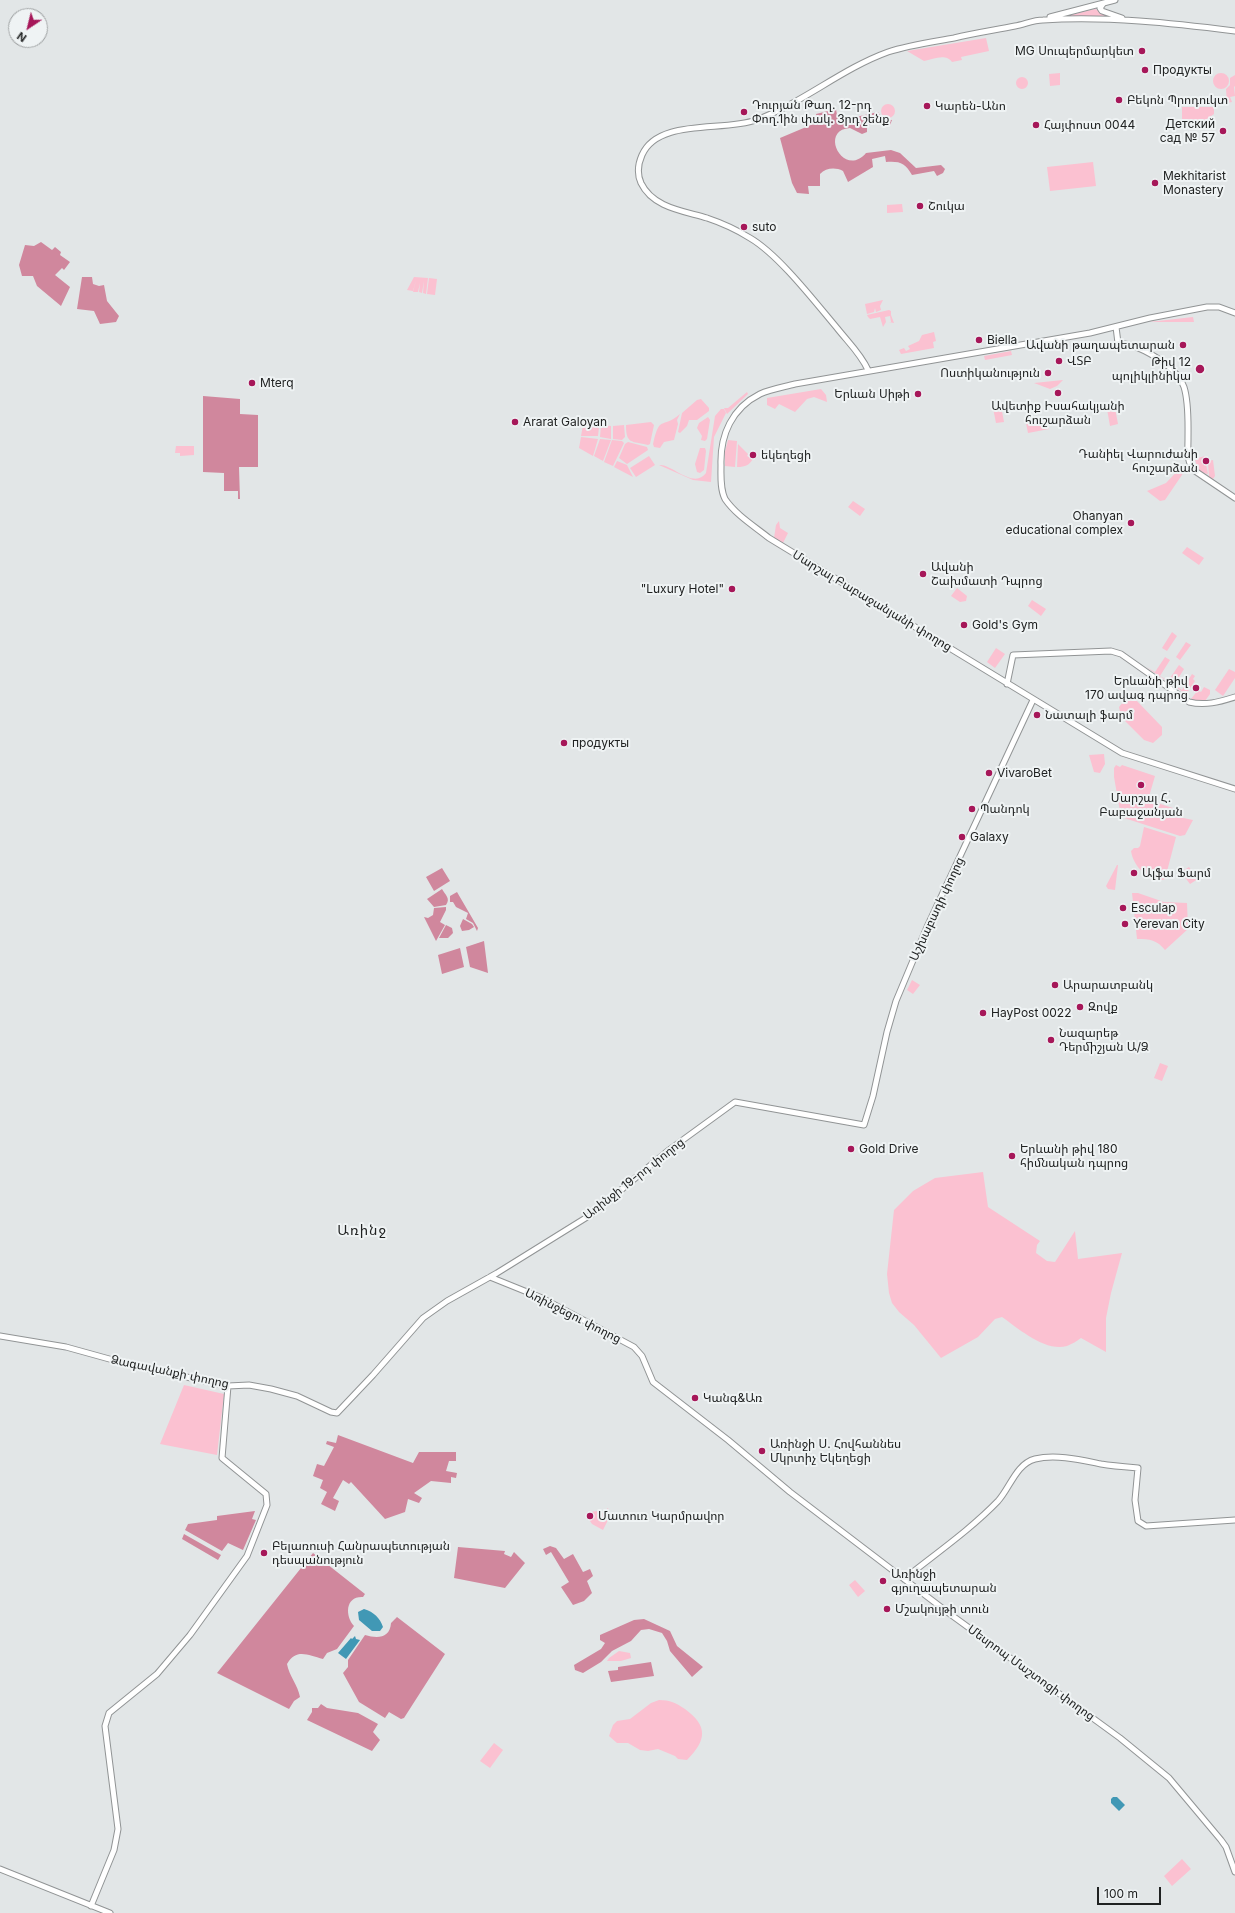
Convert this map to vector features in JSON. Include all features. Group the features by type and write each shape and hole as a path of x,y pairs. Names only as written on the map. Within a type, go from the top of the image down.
{"street":[{"path":"868,370 864,360 795,279 759,244 733,229 709,219 670,207 651,196 642,184 639,175 639,166 644,151 656,138 672,132 742,124 758,120 793,103 839,74 889,52 1041,20 1115,0"},
{"path":"1103,4 1100,8 1103,12 1129,20"},
{"path":"1041,20 1129,20 1235,31"},
{"name":"Մարշալ Բաբաջանյանի փողոց","path":"1235,313 1219,307 1207,307 1150,318 1116,327 991,351 868,370 795,384 761,394 743,405 728,426 721,452 721,485 725,498 744,519 780,545 1122,753 1235,789"},
{"path":"1116,327 1118,343 1135,346 1162,362 1181,380 1187,407 1188,457 1190,466 1235,498"},
{"path":"1007,684 1012,655 1111,651 1121,654 1189,702 1201,704 1218,702 1235,697"},
{"name":"Աշխաբադի փողոց","path":"735,1102 864,1125 873,1096 887,1032 896,1001 927,927 1033,700"},
{"name":"Առինջի 19-րդ փողոց","path":"490,1278 592,1214 669,1150 735,1102"},
{"name":"Առինջեցու փողոց","path":"490,1278 542,1298 634,1347 642,1356 651,1379"},
{"name":"Ձագավանքի փողոց","path":"0,1336 66,1347 131,1365 228,1386 249,1386 271,1389 297,1396 331,1412 337,1413 423,1318 447,1301 490,1278"},
{"name":"Մեսրոպ Մաշտոցի փողոց","path":"651,1379 665,1392 728,1440 790,1492 904,1579 1120,1738 1169,1778 1226,1847 1235,1872"},
{"path":"91,1906 114,1850 118,1829 105,1726 109,1713 156,1674 190,1635 247,1556 266,1505 266,1494 222,1458 228,1386"},
{"path":"904,1579 993,1505 1012,1482 1016,1473 1027,1463 1035,1459 1068,1458 1138,1468 1135,1500 1138,1521 1146,1526 1235,1520"},
{"path":"0,1870 110,1913"}],"shaded area":[{"path":"1095,9 1112,17 1062,17"},
{"path":"986,38 989,51 961,57 962,60 952,62 943,57 924,61 907,51"},
{"path":"1184,67 1205,68 1204,74 1184,73"},
{"path":"1060,73 1060,85 1050,86 1049,74"},
{"path":"1218,73 1224,73 1229,78 1227,87 1224,89 1218,89 1213,84 1213,78"},
{"path":"1235,75 1235,96 1230,97 1232,102 1227,103 1226,89 1230,85 1230,78"},
{"path":"1022,77 1026,79 1028,83 1026,87 1022,89 1018,87 1016,83 1018,79"},
{"path":"885,104 891,104 895,108 895,114 891,118 885,118 881,114 881,108"},
{"path":"1182,107 1214,107 1214,114 1204,121 1182,121"},
{"path":"836,109 838,121 878,112 883,119 892,120 890,125 878,122 867,126 867,132 862,134 850,128 841,131 836,136 835,144 843,157 850,160 858,159 866,153 891,150 900,153 916,168 941,165 945,169 943,173 937,176 934,171 912,175 902,164 886,162 885,156 872,159 873,167 848,182 843,171 834,169 825,170 820,174 820,186 808,186 809,194 797,193 792,183 780,138 818,122 816,114"},
{"path":"1093,162 1096,186 1050,191 1047,167"},
{"path":"902,204 903,212 887,213 887,205"},
{"path":"41,242 52,250 55,247 61,252 60,255 70,262 64,270 62,268 55,275 70,287 61,306 37,286 33,276 22,276 19,265 25,245 34,246"},
{"path":"82,277 92,277 93,284 99,286 104,285 107,301 119,316 116,322 100,324 94,311 77,309"},
{"path":"414,277 428,278 426,294 423,293 424,281 422,293 419,292 420,283 418,292 413,292 416,280 413,291 407,290"},
{"path":"429,278 437,279 435,295 427,294"},
{"path":"883,300 880,306 881,310 876,312 875,308 874,312 867,314 865,304"},
{"path":"889,310 891,311 894,323 889,322 891,322 890,316 885,317 886,322 883,327 880,317 870,319 867,315"},
{"path":"1193,317 1194,322 1149,322"},
{"path":"934,332 936,341 933,342 934,348 901,354 899,350 904,348 906,351 910,349 908,346 919,341 922,335"},
{"path":"1011,351 1012,355 985,360 984,356"},
{"path":"1063,380 1057,386 1050,389 1034,383"},
{"path":"821,389 826,395 827,402 814,397 807,399 795,412 779,404 775,409 767,405 767,398"},
{"path":"747,392 748,394 727,414 724,408 728,408"},
{"path":"203,396 240,399 240,414 258,415 258,467 239,467 240,499 238,499 238,491 224,491 224,473 203,472"},
{"path":"701,399 709,408 709,411 697,420 689,420 687,426 680,433 678,432 682,413 697,400"},
{"path":"1001,406 1004,422 996,423 993,408"},
{"path":"1115,408 1118,424 1110,426 1107,409"},
{"path":"721,409 724,409 726,413 714,437 711,482 693,480 659,465 664,465 682,475 695,479 706,473 715,416"},
{"path":"680,414 677,420 678,424 674,440 664,442 660,448 654,447 653,444 655,435 660,426 674,419"},
{"path":"708,417 710,420 707,439 705,441 701,440 702,436 697,428 699,423"},
{"path":"1047,419 1049,429 1028,433 1026,423"},
{"path":"651,422 654,425 650,444 648,445 634,442 628,439 626,425"},
{"path":"583,425 599,427 598,436 581,436"},
{"path":"601,425 611,426 611,439 600,437"},
{"path":"624,425 625,437 622,440 613,439 613,426"},
{"path":"581,437 598,439 593,456 579,448"},
{"path":"600,439 611,440 603,461 594,456"},
{"path":"612,440 622,441 624,443 613,466 604,462"},
{"path":"728,440 737,441 735,467 725,466 725,452"},
{"path":"628,442 647,447 648,450 627,464 619,458 625,444"},
{"path":"738,444 748,454 747,456 753,459 745,466 737,467"},
{"path":"176,446 194,446 194,455 180,456 180,453 175,453"},
{"path":"700,448 705,448 706,451 704,470 700,473 697,472 695,464"},
{"path":"649,456 655,465 636,477 630,468"},
{"path":"1205,456 1204,462 1206,464 1208,474 1198,472 1195,459"},
{"path":"1213,460 1215,476 1213,479 1209,477 1208,461"},
{"path":"617,461 627,465 633,477 614,467"},
{"path":"1182,466 1186,469 1165,500 1160,501 1147,491 1166,483"},
{"path":"853,501 865,509 860,516 848,507"},
{"path":"779,521 780,528 788,533 783,543 774,538 776,525"},
{"path":"1187,547 1204,558 1199,565 1182,553"},
{"path":"957,588 967,596 966,601 960,602 951,596"},
{"path":"1032,600 1046,609 1041,616 1028,606"},
{"path":"1172,632 1177,636 1167,651 1162,648"},
{"path":"1186,642 1191,645 1180,660 1176,657"},
{"path":"996,648 1005,654 995,668 987,662"},
{"path":"1165,657 1170,660 1160,676 1168,681 1179,665 1184,669 1174,685 1182,690 1192,674 1195,676 1193,679 1195,681 1186,694 1146,667 1155,672"},
{"path":"1229,669 1235,672 1235,678 1223,696 1215,690"},
{"path":"1204,687 1210,690 1210,694 1205,701 1197,702 1191,699 1198,690 1201,692"},
{"path":"1130,698 1136,700 1162,727 1162,735 1153,743 1144,740 1121,717 1119,707 1124,701"},
{"path":"1104,754 1105,764 1100,773 1094,772 1089,755"},
{"path":"1116,765 1120,767 1122,765 1155,776 1148,800 1176,809 1174,816 1193,820 1185,835 1180,836 1121,817 1114,777 1114,768"},
{"path":"1144,827 1176,837 1165,879 1156,880 1146,875 1138,867 1132,856 1131,851 1140,846"},
{"path":"1117,865 1115,890 1108,889 1106,886"},
{"path":"1189,867 1198,879 1190,884 1181,872"},
{"path":"442,868 450,881 434,891 426,877"},
{"path":"442,889 447,897 447,903 446,905 434,907 427,899"},
{"path":"457,892 478,928 477,931 473,923 466,919 468,913 456,907 453,902 450,902 450,896"},
{"path":"1132,893 1138,893 1164,902 1187,903 1188,929 1165,950 1153,941 1137,939"},
{"path":"446,907 440,922 445,925 436,941 424,917 428,918 433,915 434,908"},
{"path":"463,919 472,924 474,927 469,930 462,931 460,926"},
{"path":"446,925 452,928 453,933 448,938 439,938"},
{"path":"484,941 488,973 470,967 466,947"},
{"path":"460,948 464,967 442,974 438,955"},
{"path":"912,980 920,985 913,994 907,990"},
{"path":"1160,1063 1168,1066 1162,1081 1154,1078"},
{"path":"983,1172 988,1207 1040,1241 1037,1245 1036,1253 1047,1261 1055,1262 1075,1231 1078,1259 1122,1253 1106,1318 1106,1352 1081,1338 1067,1346 1059,1347 1041,1343 1002,1317 995,1319 978,1337 941,1358 914,1325 899,1312 892,1303 889,1293 887,1274 894,1210 913,1191 935,1178"},
{"path":"184,1385 224,1394 217,1455 160,1444"},
{"path":"338,1435 413,1463 419,1452 456,1452 456,1461 449,1461 446,1471 457,1473 456,1478 451,1477 451,1483 431,1481 414,1493 422,1498 419,1503 408,1499 405,1512 385,1519 351,1482 349,1484 343,1480 333,1498 339,1501 335,1511 321,1504 327,1492 320,1488 323,1480 313,1476 317,1464 324,1466 334,1447 326,1444 327,1441 336,1443"},
{"path":"608,1508 610,1516 603,1530 592,1524 586,1515 597,1511 601,1514"},
{"path":"255,1511 252,1519 256,1520 243,1550 228,1543 222,1551 185,1530 188,1524 217,1520 217,1516"},
{"path":"184,1534 221,1555 218,1560 182,1539"},
{"path":"550,1546 556,1548 564,1559 573,1554 583,1572 590,1569 593,1576 587,1581 592,1593 584,1601 573,1605 561,1587 569,1582 551,1552 546,1555 543,1549"},
{"path":"458,1547 505,1551 504,1554 511,1557 514,1552 525,1563 505,1588 454,1578"},
{"path":"313,1553 365,1594 363,1597 357,1598 350,1603 348,1612 354,1626 337,1649 327,1653 323,1659 298,1654 294,1656 287,1664 300,1697 294,1701 289,1709 217,1673"},
{"path":"855,1580 865,1591 858,1597 849,1585"},
{"path":"397,1617 445,1654 404,1718 401,1719 389,1712 385,1718 359,1702 343,1673 348,1667 348,1660 365,1635 379,1637 386,1634 391,1623"},
{"path":"644,1619 670,1631 677,1646 703,1667 692,1677 670,1651 667,1641 662,1633 649,1629 641,1630 631,1641 612,1651 601,1662 583,1673 575,1670 574,1665 601,1649 605,1643 600,1640 600,1635 634,1620"},
{"path":"619,1651 630,1653 631,1658 621,1661 607,1661 609,1658"},
{"path":"651,1662 654,1676 611,1682 608,1671 618,1670 618,1667"},
{"path":"659,1700 673,1702 679,1705 693,1715 701,1727 701,1740 694,1753 687,1760 678,1759 675,1756 658,1749 648,1751 640,1750 628,1743 617,1743 609,1736 613,1725 617,1721 630,1719 651,1703"},
{"path":"321,1704 327,1708 358,1713 378,1724 373,1732 380,1740 372,1751 307,1720 312,1712 312,1708 318,1708"},
{"path":"494,1743 503,1750 490,1768 480,1761"},
{"path":"1182,1859 1191,1869 1172,1886 1164,1876"}],"water":[{"path":"364,1609 371,1612 378,1618 383,1627 380,1631 372,1631 359,1620 358,1612"},
{"path":"355,1636 356,1639 360,1640 346,1659 338,1653 351,1638 352,1639"},
{"path":"1113,1797 1117,1797 1125,1805 1119,1811 1111,1803 1111,1799"}],"place":[{"name":"MG Սուպերմարկետ","path":"1142,51"},
{"name":"Продукты","path":"1145,70"},
{"name":"Բեկոն Պրոդուկտ","path":"1119,100"},
{"name":"Կարեն-Անո","path":"927,106"},
{"name":"Դուրյան Թաղ. 12-րդ Փող.1ին փակ․ 3րդ շենք","path":"744,112"},
{"name":"Հայփոստ 0044","path":"1036,125"},
{"name":"Детский сад № 57","path":"1223,131"},
{"name":"Mekhitarist Monastery","path":"1155,183"},
{"name":"Շուկա","path":"920,206"},
{"name":"suto","path":"744,227"},
{"name":"Biella","path":"979,340"},
{"name":"Ավանի թաղապետարան","path":"1183,345"},
{"name":"ՎՏԲ","path":"1059,361"},
{"name":"Թիվ 12 պոլիկլինիկա","path":"1200,369"},
{"name":"Ոստիկանություն","path":"1048,373"},
{"name":"Mterq","path":"252,383"},
{"name":"Ավետիք Իսահակյանի հուշարձան","path":"1058,393"},
{"name":"Երևան Սիթի","path":"918,394"},
{"name":"Ararat Galoyan","path":"515,422"},
{"name":"եկեղեցի","path":"753,455"},
{"name":"Դանիել Վարուժանի հուշարձան","path":"1206,461"},
{"name":"Ohanyan educational complex","path":"1131,523"},
{"name":"Ավանի Շախմատի Դպրոց","path":"923,574"},
{"name":"\"Luxury Hotel\"","path":"732,589"},
{"name":"Gold's Gym","path":"964,625"},
{"name":"Երևանի թիվ 170 ավագ դպրոց","path":"1196,688"},
{"name":"Նատալի ֆարմ","path":"1037,715"},
{"name":"продукты","path":"564,743"},
{"name":"VivaroBet","path":"989,773"},
{"name":"Մարշալ Հ. Բաբաջանյան","path":"1141,785"},
{"name":"Պանդոկ","path":"972,809"},
{"name":"Galaxy","path":"962,837"},
{"name":"Ալֆա Ֆարմ","path":"1134,873"},
{"name":"Esculap","path":"1123,908"},
{"name":"Yerevan City","path":"1125,924"},
{"name":"Արարատբանկ","path":"1055,985"},
{"name":"Զովք","path":"1080,1007"},
{"name":"HayPost 0022","path":"983,1013"},
{"name":"Նազարեթ Դերմիշյան Ա/Ձ","path":"1051,1040"},
{"name":"Gold Drive","path":"851,1149"},
{"name":"Երևանի թիվ 180 հիմնական դպրոց","path":"1012,1156"},
{"name":"Կանգ&Առ","path":"695,1398"},
{"name":"Առինջի Ս. Հովհաննես Մկրտիչ Եկեղեցի","path":"762,1451"},
{"name":"Մատուռ Կարմրավոր","path":"590,1516"},
{"name":"Բելառուսի Հանրապետության դեսպանություն","path":"264,1553"},
{"name":"Առինջի գյուղապետարան","path":"883,1581"},
{"name":"Մշակույթի տուն","path":"887,1609"}],"district":[{"name":"Առինջ","path":"362,1231"}]}
